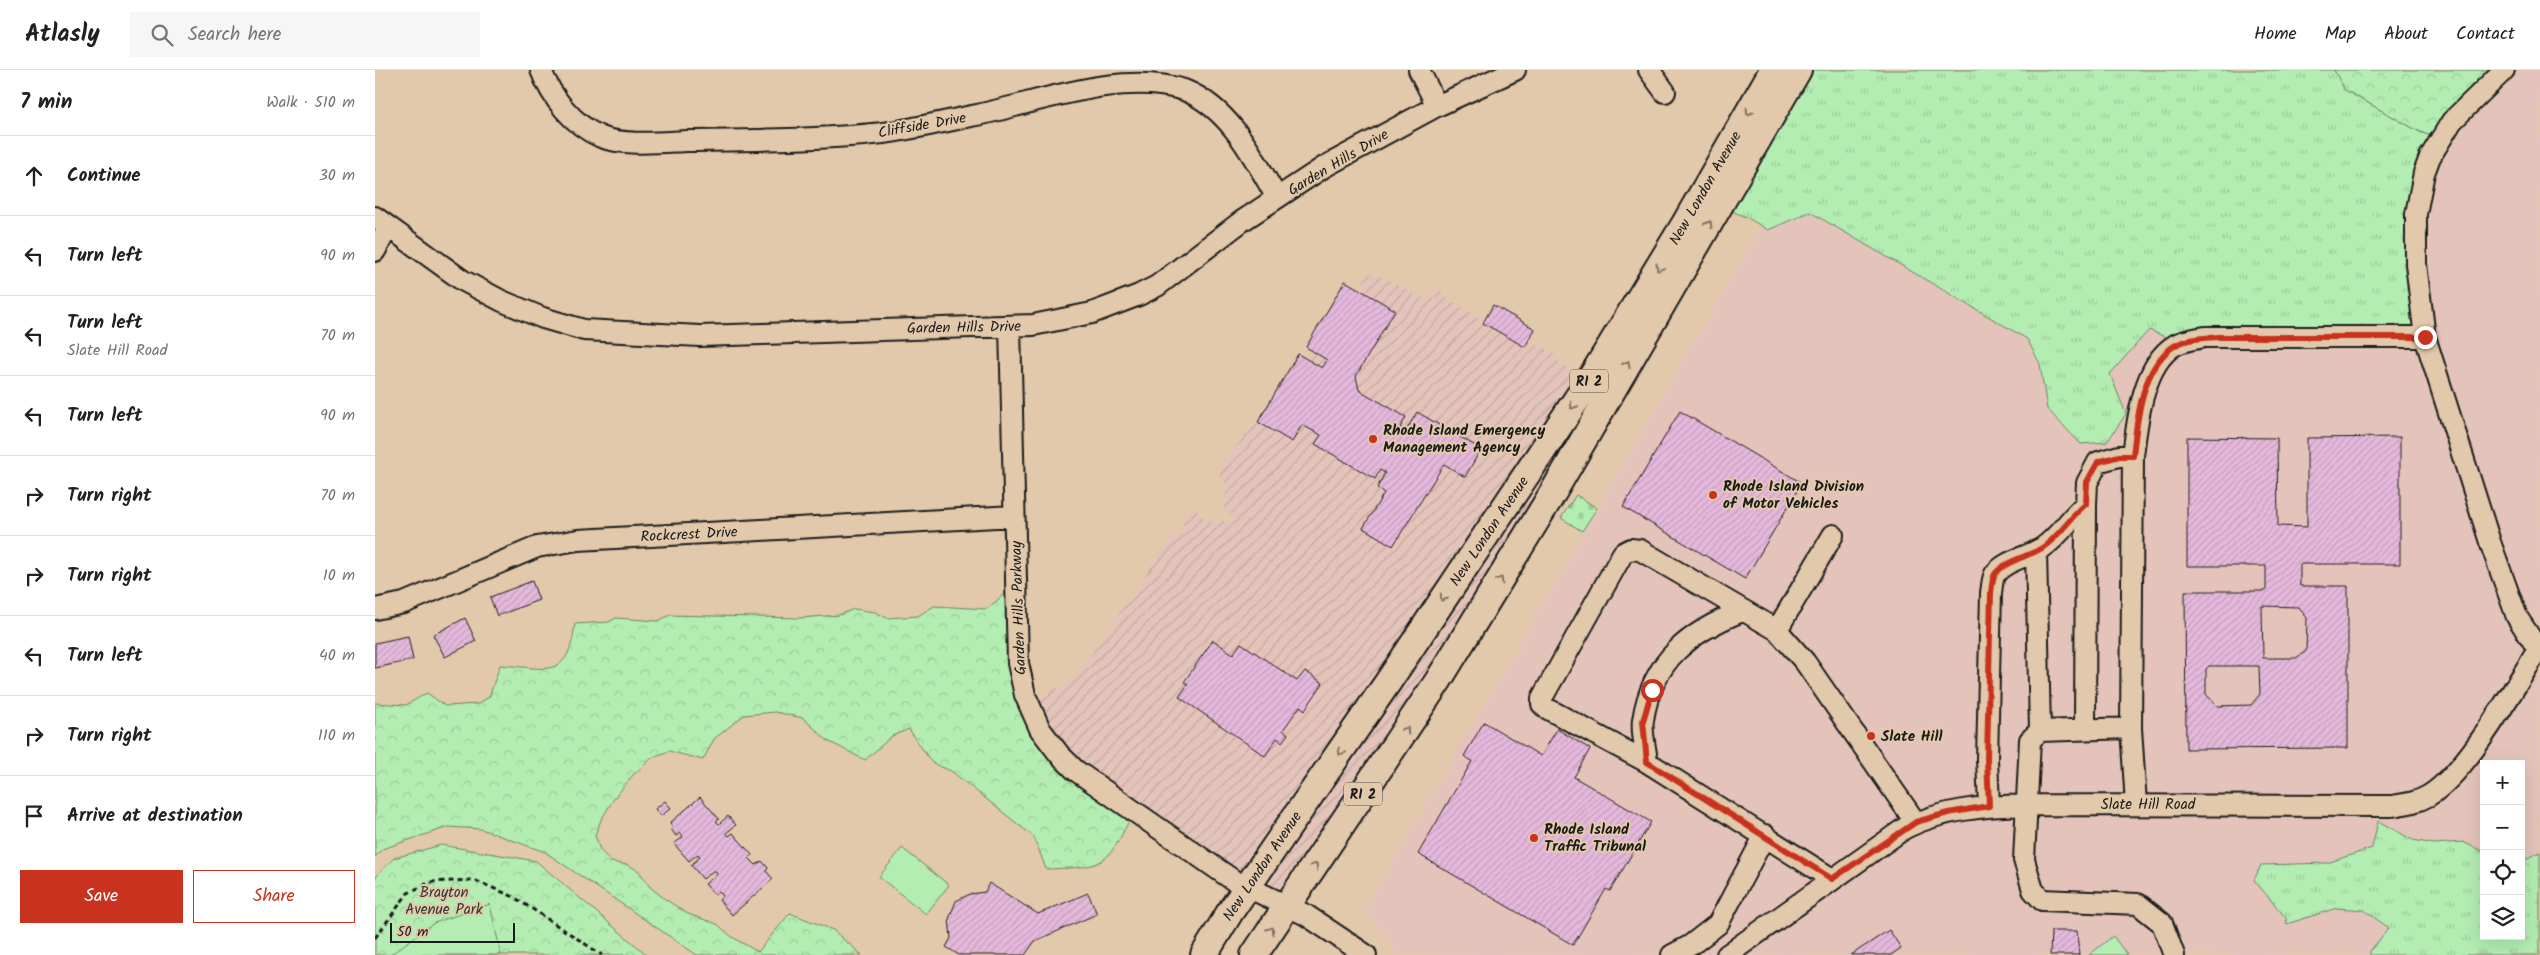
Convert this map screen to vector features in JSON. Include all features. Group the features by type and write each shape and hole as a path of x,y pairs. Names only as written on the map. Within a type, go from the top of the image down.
{"main road":[{"name":"New London Avenue","path":"1204,955 1586,386 1640,299 1773,70"},
{"name":"New London Avenue","path":"1254,955 1438,681 1551,496 1798,70"}],"street":[{"name":"Cliffside Drive","path":"541,70 559,103 589,131 614,140 665,142 750,140 883,133 999,110 1071,92 1128,81 1165,84 1201,98 1217,110 1256,160 1277,198"},
{"path":"1419,70 1437,106"},
{"name":"Garden Hills Drive","path":"381,222 462,280 535,314 584,330 700,336 1033,325 1092,313 1157,286 1277,198 1332,163 1437,106 1515,70"},
{"path":"1649,70 1665,92"},
{"path":"2504,70 2452,121 2438,141 2424,173 2416,214 2416,264 2425,337 2509,597 2517,617 2539,651"},
{"path":"375,251 381,222"},
{"name":"Garden Hills Parkway","path":"1010,326 1018,663 1025,695 1041,729 1059,754 1084,777 1233,880 1307,915 1366,955"},
{"path":"2136,804 2131,728 2133,456 2138,415 2149,378 2166,352 2175,345 2186,341 2219,337 2425,337"},
{"path":"2085,729 2087,482 2098,462 2119,456 2133,456"},
{"path":"1989,806 1987,759 1991,593 1994,576 2003,567 2036,551 2053,539 2074,514 2086,504"},
{"name":"Rockcrest Drive","path":"375,609 404,603 537,547 578,540 1014,516"},
{"path":"1777,630 1833,535"},
{"path":"1832,879 1647,762 1545,708 1542,704 1542,698 1623,553 1631,549 1640,550 1777,630 1805,662 1916,822"},
{"path":"2036,551 2040,731"},
{"path":"1647,762 1643,721 1652,690 1664,665 1677,648 1712,623 1742,611"},
{"name":"Slate Hill Road","path":"1721,955 1734,950 1832,879 1916,822 1948,813 1989,806 2027,804 2391,806 2417,802 2437,790 2469,754 2539,651"},
{"path":"2131,728 2040,731 2030,740 2025,860 2033,890 2043,900 2139,904 2161,923 2174,955"},
{"path":"1672,955 1691,945 1719,924 1765,835"}],"path":[{"path":"375,938 407,893 430,882 474,880 514,897 602,955"}],"shaded area":[{"path":"1855,70 2540,70 2540,955 1398,955 1364,910 1844,82"},
{"path":"1367,274 1380,276 1425,299 1434,290 1442,291 1451,301 1532,346 1539,345 1555,355 1554,359 1588,379 1614,388 1283,919 1255,904 1248,896 1076,774 1031,700 1073,681 1170,539 1182,532 1184,514 1191,507 1198,510 1205,520 1217,523 1236,519 1223,506 1228,484 1219,478 1223,463 1357,296"}],"green space":[{"path":"1805,70 2334,70 2345,90 2420,132 2440,139 2425,167 2425,329 2177,342 2149,330 2110,374 2126,414 2107,442 2081,444 2047,409 2040,364 2027,339 1810,212 1768,230 1748,218 1725,208"},
{"path":"2334,70 2504,70 2440,139 2420,132 2345,90"},
{"path":"1576,495 1597,508 1582,531 1561,518"},
{"path":"1017,583 1022,678 1045,731 1133,813 1109,854 1093,865 1046,869 1034,837 951,771 932,763 909,729 892,736 865,760 828,741 803,718 775,712 744,715 714,739 703,760 669,751 653,757 632,776 613,800 601,820 595,835 600,850 611,862 628,865 639,871 650,887 688,914 717,924 732,937 758,952 790,913 833,930 862,955 697,955 545,852 481,829 448,827 382,849 375,857 375,703 406,705 427,693 445,706 478,704 489,697 500,665 543,668 553,667 561,663 567,655 572,642 575,624 609,622 616,618 658,621 670,615 800,618 839,615 854,609 875,612 887,618 918,616 934,606 987,609"},
{"path":"2378,821 2413,840 2434,844 2463,842 2480,850 2480,940 2525,940 2525,860 2540,852 2540,955 2370,955 2370,951 2389,928 2364,910 2337,908 2287,924 2286,918 2254,880 2261,865 2327,863 2372,848"},
{"name":"Brayton Avenue Park","path":"441,845 536,861 647,955 375,955 375,878 394,858"},
{"path":"902,848 949,885 926,914 879,877"},
{"path":"490,904 501,955 390,955 434,923"},
{"path":"2113,936 2127,955 2089,955"}],"building":[{"path":"1345,281 1395,310 1356,376 1359,390 1406,417 1400,428 1406,431 1417,412 1481,449 1465,477 1444,464 1393,546 1363,528 1384,493 1377,488 1385,473 1380,470 1375,479 1315,444 1321,435 1302,425 1292,442 1258,422 1298,354 1322,368 1327,360 1306,347"},
{"path":"1493,305 1535,329 1525,347 1483,323"},
{"name":"Rhode Island Division of Motor Vehicles","path":"1680,411 1802,483 1745,579 1623,507"},
{"path":"2187,437 2277,438 2278,526 2307,527 2307,438 2400,437 2400,564 2300,564 2300,586 2348,586 2348,748 2186,749 2185,591 2266,591 2266,566 2187,566","holes":["2262,606 2299,607 2307,618 2306,651 2296,658 2263,658","2209,666 2259,666 2260,694 2251,705 2217,706 2206,694 2206,669"]},
{"path":"532,581 539,600 497,616 490,597"},
{"path":"465,618 476,641 445,657 433,635"},
{"path":"408,636 413,660 375,668 375,643"},
{"path":"1213,640 1233,654 1241,643 1297,681 1305,671 1323,683 1305,710 1300,706 1283,730 1288,734 1282,742 1277,738 1265,756 1179,697 1188,684 1184,682"},
{"name":"Rhode Island Traffic Tribunal","path":"1484,722 1541,756 1557,729 1590,749 1574,777 1651,822 1610,891 1606,889 1573,945 1418,854 1472,761 1464,756"},
{"path":"700,797 719,819 716,821 719,824 728,816 736,825 726,833 729,836 733,833 752,855 749,858 756,865 762,861 768,868 766,871 773,879 732,915 719,900 723,896 719,891 715,895 705,884 717,874 714,870 703,879 691,865 700,857 698,854 689,861 674,844 683,837 680,833 676,836 671,829 673,827 670,823"},
{"path":"665,801 671,808 661,816 655,809"},
{"path":"989,883 1038,914 1088,893 1097,914 1035,941 1025,955 959,955 946,947 951,938 949,919 956,901 970,894 985,892"},
{"path":"1889,930 1901,948 1891,955 1851,955"},
{"path":"2051,931 2077,931 2079,955 2050,955"}],"place":[{"name":"Rhode Island Emergency Management Agency","path":"1373,439"},
{"name":"Rhode Island Division of Motor Vehicles","path":"1713,495"},
{"name":"Slate Hill","path":"1871,736"},
{"name":"Rhode Island Traffic Tribunal","path":"1534,838"}],"route":[{"path":"1652,690 1643,721 1647,762 1802,858 1832,879 1916,822 1948,813 1989,806 1987,759 1991,593 1994,576 2003,567 2042,548 2086,504 2087,482 2098,462 2119,456 2133,456 2138,415 2149,378 2166,352 2175,345 2186,341 2219,337 2425,337"}]}
